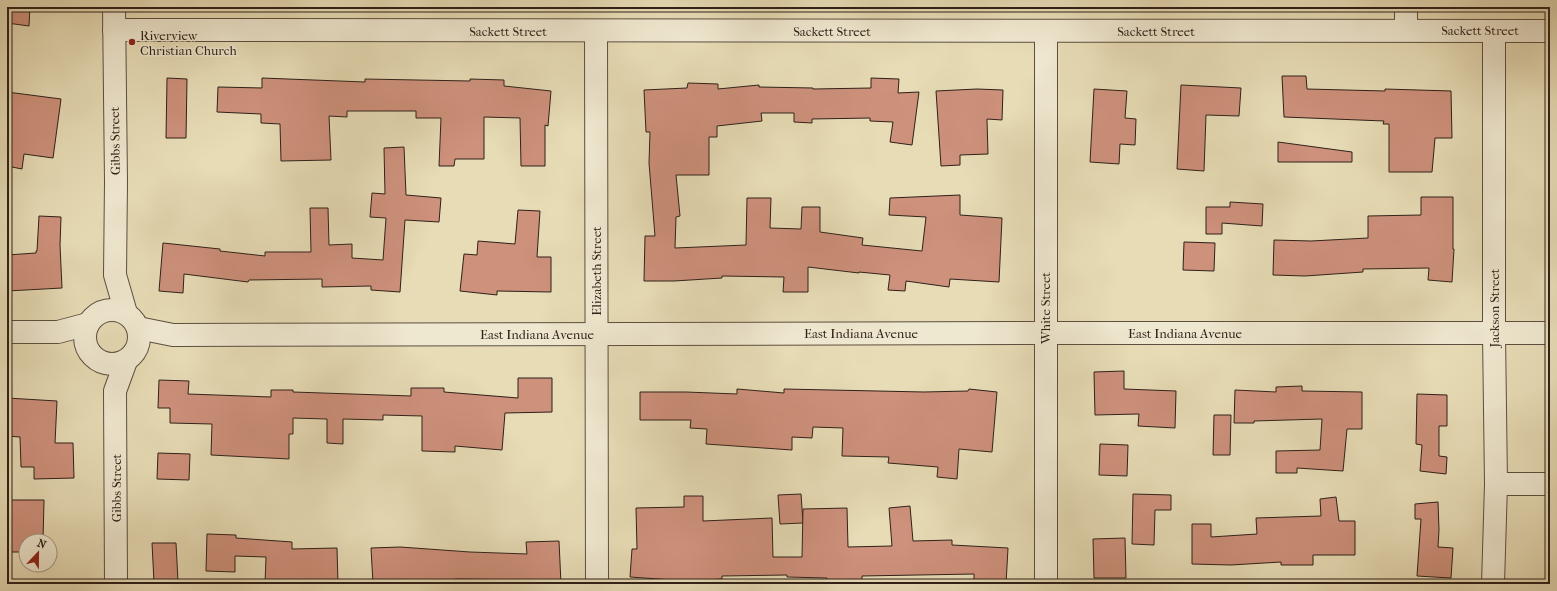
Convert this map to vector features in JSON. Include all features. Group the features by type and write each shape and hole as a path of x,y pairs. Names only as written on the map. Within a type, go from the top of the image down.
{"street":[{"name":"Gibbs Street","path":"114,7 116,182 115,275 132,337 115,392 116,584"},
{"path":"1406,7 1406,30"},
{"name":"Sackett Street","path":"114,30 1550,30"},
{"name":"Elizabeth Street","path":"596,31 596,584"},
{"name":"White Street","path":"1046,31 1046,584"},
{"name":"Jackson Street","path":"1494,31 1494,334 1496,484 1494,584"},
{"name":"Gibbs Street","path":"95,318 115,275"},
{"path":"7,332 58,332 95,318 110,309 118,310 132,337 117,364 108,364 58,332"},
{"path":"92,354 84,337 95,318"},
{"name":"East Indiana Avenue","path":"132,337 173,335 1550,333"},
{"name":"Gibbs Street","path":"92,354 115,392"},
{"path":"1496,484 1550,484"}],"building":[{"path":"7,7 30,7 29,26 7,23"},
{"path":"1282,76 1306,76 1307,89 1451,91 1452,138 1435,138 1432,172 1389,172 1389,124 1383,124 1384,121 1284,117"},
{"path":"167,78 187,79 186,138 166,138"},
{"path":"262,78 365,82 365,79 470,81 470,79 504,80 504,86 551,91 548,126 545,125 545,166 521,166 520,118 484,117 484,159 455,159 454,166 439,166 441,118 416,118 416,111 347,111 347,117 329,116 331,160 281,161 280,124 261,123 261,114 217,112 218,87 262,88"},
{"path":"871,78 899,79 898,93 919,92 912,145 890,142 893,122 870,121 870,118 812,119 812,123 794,122 794,113 761,113 762,121 717,126 717,137 709,137 709,175 676,175 680,216 676,217 675,248 746,245 747,198 771,198 770,228 801,229 802,207 820,207 820,232 863,238 862,245 922,251 926,217 889,215 890,198 960,195 960,215 1002,218 999,282 950,279 949,287 906,281 905,291 888,290 890,275 808,267 808,292 783,292 784,277 722,276 722,278 644,281 645,236 655,236 649,163 650,132 646,132 644,90 687,88 688,83 718,84 718,89 759,85 759,87 813,89 871,88"},
{"path":"1181,85 1241,88 1239,116 1206,115 1204,171 1177,169"},
{"path":"977,89 1003,90 1002,120 987,119 988,154 960,155 960,165 941,166 936,91"},
{"path":"1094,89 1127,91 1125,118 1136,119 1135,145 1120,144 1119,164 1090,162"},
{"path":"7,92 61,99 53,158 24,154 22,169 7,166"},
{"path":"1278,142 1352,152 1352,162 1278,162"},
{"path":"404,147 406,195 441,198 439,222 405,220 400,292 371,290 371,286 322,287 322,279 249,280 248,282 184,274 183,293 159,291 163,243 220,249 220,251 265,256 265,252 311,252 310,208 328,208 329,245 352,244 352,258 383,260 386,218 370,217 372,193 385,194 384,148"},
{"path":"1421,197 1453,197 1454,249 1452,282 1428,280 1429,268 1363,269 1363,272 1305,276 1273,275 1274,240 1311,241 1368,238 1368,216 1421,215"},
{"path":"1230,202 1263,204 1262,226 1222,223 1222,234 1206,234 1206,207 1230,207"},
{"path":"518,210 540,211 537,257 551,257 551,292 497,291 497,295 460,291 464,254 477,255 478,241 515,244"},
{"path":"39,216 61,217 60,245 62,288 7,291 7,255 36,253"},
{"path":"1184,242 1215,243 1214,271 1183,270"},
{"path":"1124,371 1124,389 1176,391 1175,428 1138,426 1139,414 1095,415 1094,372"},
{"path":"518,378 552,378 552,412 505,413 502,450 455,446 455,452 422,451 422,416 383,415 383,420 343,419 343,444 327,443 327,419 293,418 293,434 289,434 289,459 211,455 212,424 170,423 170,408 158,408 159,380 189,381 188,394 271,397 271,390 293,390 293,392 411,396 411,388 444,388 444,392 518,398"},
{"path":"1302,386 1302,391 1362,392 1362,429 1347,429 1343,471 1297,468 1297,473 1276,473 1276,451 1320,450 1322,419 1234,423 1235,390 1276,392 1276,387"},
{"path":"737,389 784,393 784,389 924,392 968,391 969,389 997,392 992,452 959,449 957,479 937,477 938,467 888,463 889,457 842,456 843,428 813,427 812,438 792,437 792,450 706,444 707,429 690,428 691,420 640,420 640,392 737,394"},
{"path":"1417,394 1447,395 1447,426 1439,426 1439,456 1447,457 1446,474 1420,471 1422,445 1416,444"},
{"path":"7,398 57,401 55,443 73,443 74,478 34,479 34,467 21,467 20,437 7,436"},
{"path":"1214,415 1231,415 1230,455 1213,455"},
{"path":"1100,444 1128,445 1127,476 1099,475"},
{"path":"158,453 190,454 189,480 157,479"},
{"path":"801,494 803,523 780,524 778,495"},
{"path":"1133,494 1171,495 1171,510 1155,510 1154,545 1132,544"},
{"path":"684,496 703,496 703,521 772,518 773,557 802,557 803,509 847,508 848,547 892,546 889,508 910,506 913,541 952,540 952,545 1008,548 1006,584 974,584 974,574 862,576 862,582 827,581 827,578 787,577 787,575 722,576 722,579 687,581 630,577 632,549 637,549 636,508 684,507"},
{"path":"1336,497 1339,521 1355,521 1355,555 1313,555 1313,565 1281,565 1281,562 1231,565 1192,564 1192,524 1211,524 1211,537 1257,534 1256,518 1321,516 1320,499"},
{"path":"7,500 44,500 43,533 18,533 18,552 7,552"},
{"path":"1438,502 1438,547 1453,548 1451,578 1417,576 1421,519 1415,519 1415,504"},
{"path":"207,534 236,535 236,538 292,542 292,549 337,548 338,584 265,584 266,557 235,556 235,572 206,571"},
{"path":"1125,538 1126,578 1094,578 1093,539"},
{"path":"559,541 561,584 528,584 528,580 455,579 455,584 396,582 396,584 373,584 371,548 400,547 527,554 526,542"},
{"path":"152,543 176,543 178,581 154,582"}],"place":[{"name":"Riverview Christian Church","path":"132,42"}]}
